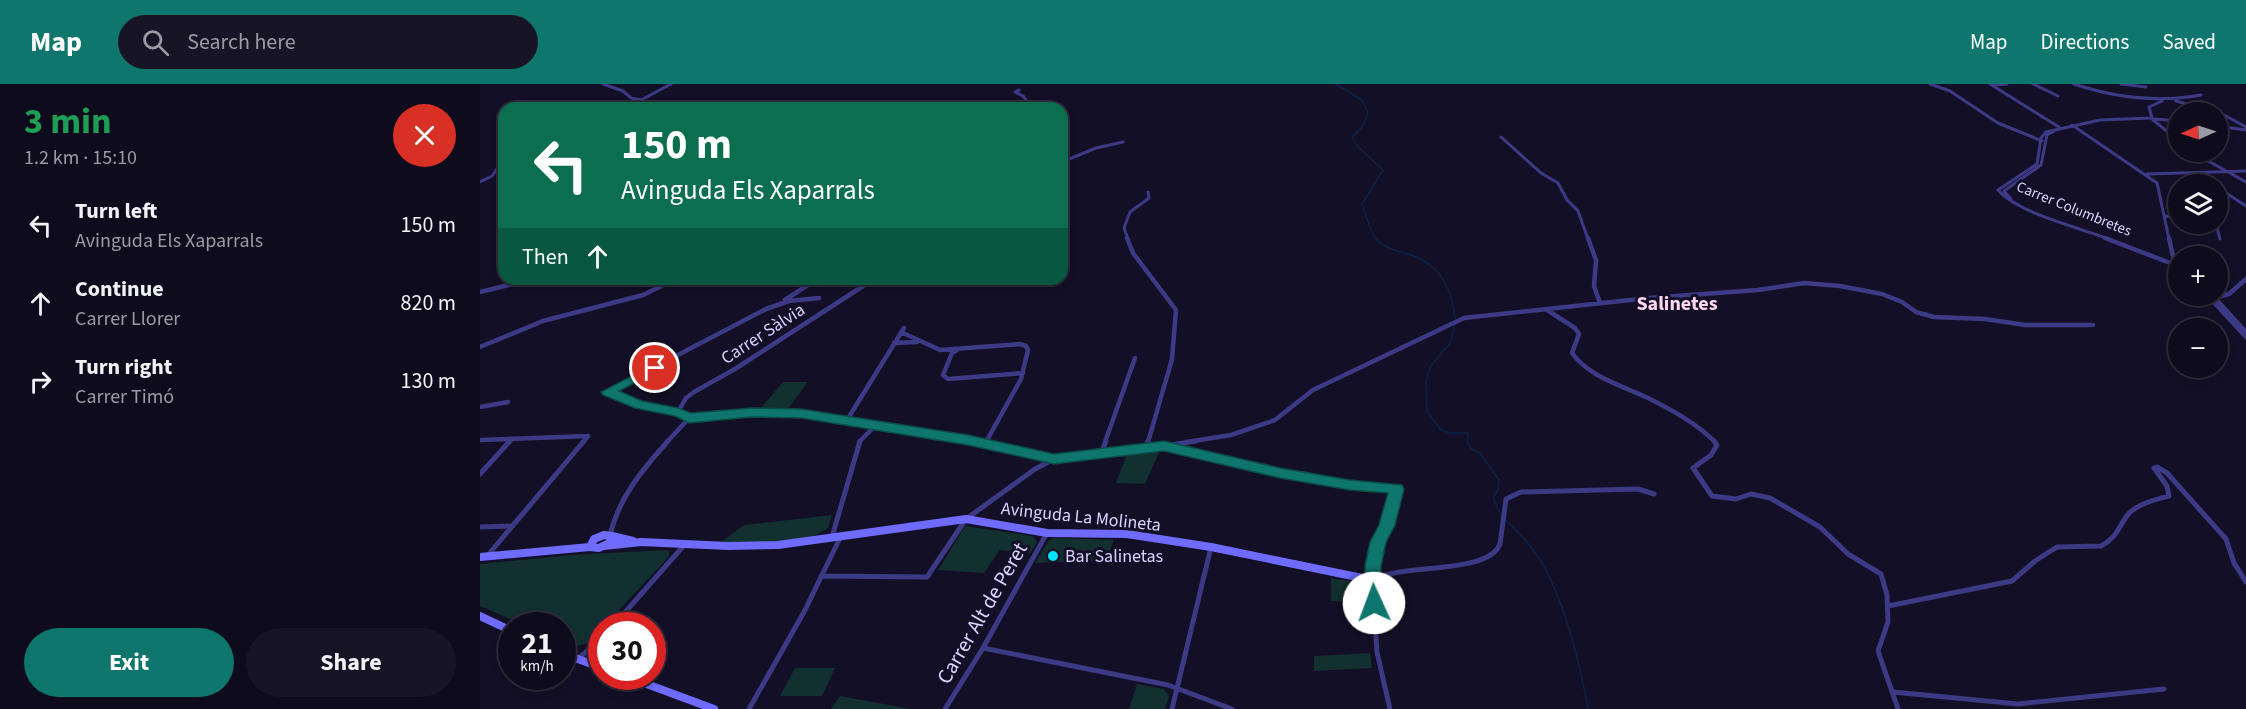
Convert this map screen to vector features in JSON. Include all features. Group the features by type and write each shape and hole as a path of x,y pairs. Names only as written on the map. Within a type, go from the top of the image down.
{"street":[{"path":"603,84 631,98 646,102"},
{"path":"641,100 671,84"},
{"path":"1930,84 1950,91 2004,126 2040,141 2045,142 2047,135 2060,128"},
{"path":"1991,85 2007,84"},
{"path":"2033,84 2058,96"},
{"path":"2074,84 2102,92 2168,100 2212,110 2246,130"},
{"path":"2121,84 2146,87"},
{"path":"1991,85 2060,128"},
{"path":"1019,90 1015,92 1023,96 1028,102"},
{"path":"2168,131 2153,119 2149,107 2168,100 2201,95"},
{"path":"2040,141 2046,132 2060,128 2103,122 2153,119 2168,121"},
{"path":"2073,126 2147,174 2157,183 2172,246"},
{"path":"2228,128 2246,130"},
{"path":"1501,137 1541,173 1558,183 1567,200 1578,211 1596,260 1593,280 1600,303"},
{"name":"Carrer Columbretes","path":"2040,141 2040,158 2037,164 2000,187 2000,194 2021,207 2168,260"},
{"path":"1068,160 1096,148 1123,142"},
{"name":"Carrer Columbretes","path":"2045,142 2041,165 2006,189 2005,195 2022,204 2168,260"},
{"path":"2211,162 2246,180"},
{"path":"480,183 492,176 498,168"},
{"path":"2147,174 2246,171"},
{"path":"1146,448 1172,359 1176,332 1176,310 1133,253 1124,228 1130,212 1149,198 1148,192"},
{"path":"2228,194 2246,206"},
{"path":"2219,234 2220,238"},
{"path":"2228,294 2246,279"},
{"path":"808,285 780,303 742,320 607,392 639,405 678,412 689,418 774,412 847,420 986,444 1054,459 1164,446 1231,435 1275,420 1313,390 1464,318 1600,303 1818,284 1881,294 1916,312 1934,317 1985,319 2025,325 2093,325"},
{"path":"480,292 505,285"},
{"path":"480,347 543,321 643,296 664,285"},
{"name":"Carrer Sàlvia","path":"678,412 686,398 735,369 862,285"},
{"path":"780,303 819,298"},
{"path":"2220,306 2246,337"},
{"path":"2221,306 2246,332"},
{"path":"1547,310 1575,328 1579,334 1572,353 1580,364 1615,385 1655,401 1715,442 1717,445 1715,451 1693,468 1712,496 1736,499 1751,494 1763,495 1803,516 1829,534 1848,554 1881,574 1888,606 1888,622 1878,651 1898,709"},
{"path":"847,420 903,330 932,348 950,351 1020,344 1026,346 1028,350 1023,373 986,444"},
{"path":"900,342 908,335"},
{"path":"894,343 920,341"},
{"path":"950,351 944,375 948,379 1023,373"},
{"path":"1101,454 1135,358"},
{"path":"480,407 508,402"},
{"path":"604,546 609,543 615,519 632,485 689,418"},
{"path":"748,709 766,681 821,576 836,537 858,444 875,426"},
{"path":"480,440 588,436 513,526 484,556"},
{"path":"480,474 512,439"},
{"path":"1164,446 1280,473 1350,485 1397,489 1387,525 1378,542 1372,580 1377,652 1390,709"},
{"path":"821,576 927,577 966,519 1035,469 1054,459"},
{"path":"1888,606 2012,581 2035,561 2057,547 2101,546 2115,537 2131,512 2146,503 2169,496 2167,486 2154,468 2157,467 2171,478 2226,539 2234,563 2246,582"},
{"path":"1372,580 1382,572 1443,567 1495,554 1502,539 1503,508 1506,499 1521,492 1638,489 1654,494"},
{"path":"484,556 555,549 595,541 615,519"},
{"name":"Avinguda La Molineta","path":"641,542 611,536 595,541 599,548 641,542 728,546 778,545 966,519 1047,532 1127,534 1372,580"},
{"path":"480,527 513,526"},
{"name":"Carrer Alt de Peret","path":"945,709 983,648 1047,532"},
{"path":"625,612 686,543"},
{"path":"1172,709 1211,548"},
{"path":"480,616 498,624"},
{"path":"983,648 1168,685 1233,709"},
{"path":"577,659 588,650"},
{"path":"577,659 588,663"},
{"path":"1893,692 2018,705 2164,689"},
{"path":"663,690 714,709"}],"green space":[{"path":"783,382 808,382 787,410 760,409"},
{"path":"1159,452 1145,484 1116,483 1127,454"},
{"path":"832,515 828,528 805,538 776,542 720,543 744,525"},
{"path":"965,526 1033,536 1037,542 1030,553 1000,550 984,573 938,570"},
{"path":"1054,538 1114,540 1106,560 1035,563 1049,540"},
{"path":"669,551 669,556 617,612 588,612 588,642 584,644 576,645 576,612 498,614 480,606 480,564 571,555"},
{"path":"1331,578 1352,581 1361,585 1367,603 1331,601"},
{"path":"1370,653 1372,668 1314,671 1314,656"},
{"path":"795,668 835,668 822,696 780,696"},
{"path":"1137,684 1164,689 1169,696 1165,709 1129,709"},
{"path":"840,696 911,709 831,709"}],"waterway":[{"path":"1336,84 1362,100 1368,112 1363,126 1352,137 1357,146 1383,170 1362,204 1371,231 1384,245 1414,256 1432,266 1448,289 1455,318"},
{"path":"1455,325 1450,343 1430,367 1426,382 1427,411 1441,430 1450,433 1468,433 1467,441 1471,449 1480,453 1499,480 1498,490 1493,497 1499,512"},
{"path":"1506,520 1531,547 1551,581 1568,625 1588,709"}],"place":[{"name":"Bar Salinetas","path":"1053,556"}],"district":[{"name":"Salinetes","path":"1677,304"}],"route":[{"path":"655,368 607,392 639,405 678,412 689,418 752,412 801,413 930,436 968,440 1054,459 1164,446 1280,473 1350,485 1397,489 1387,525 1378,542 1373,566 1374,603"}]}
